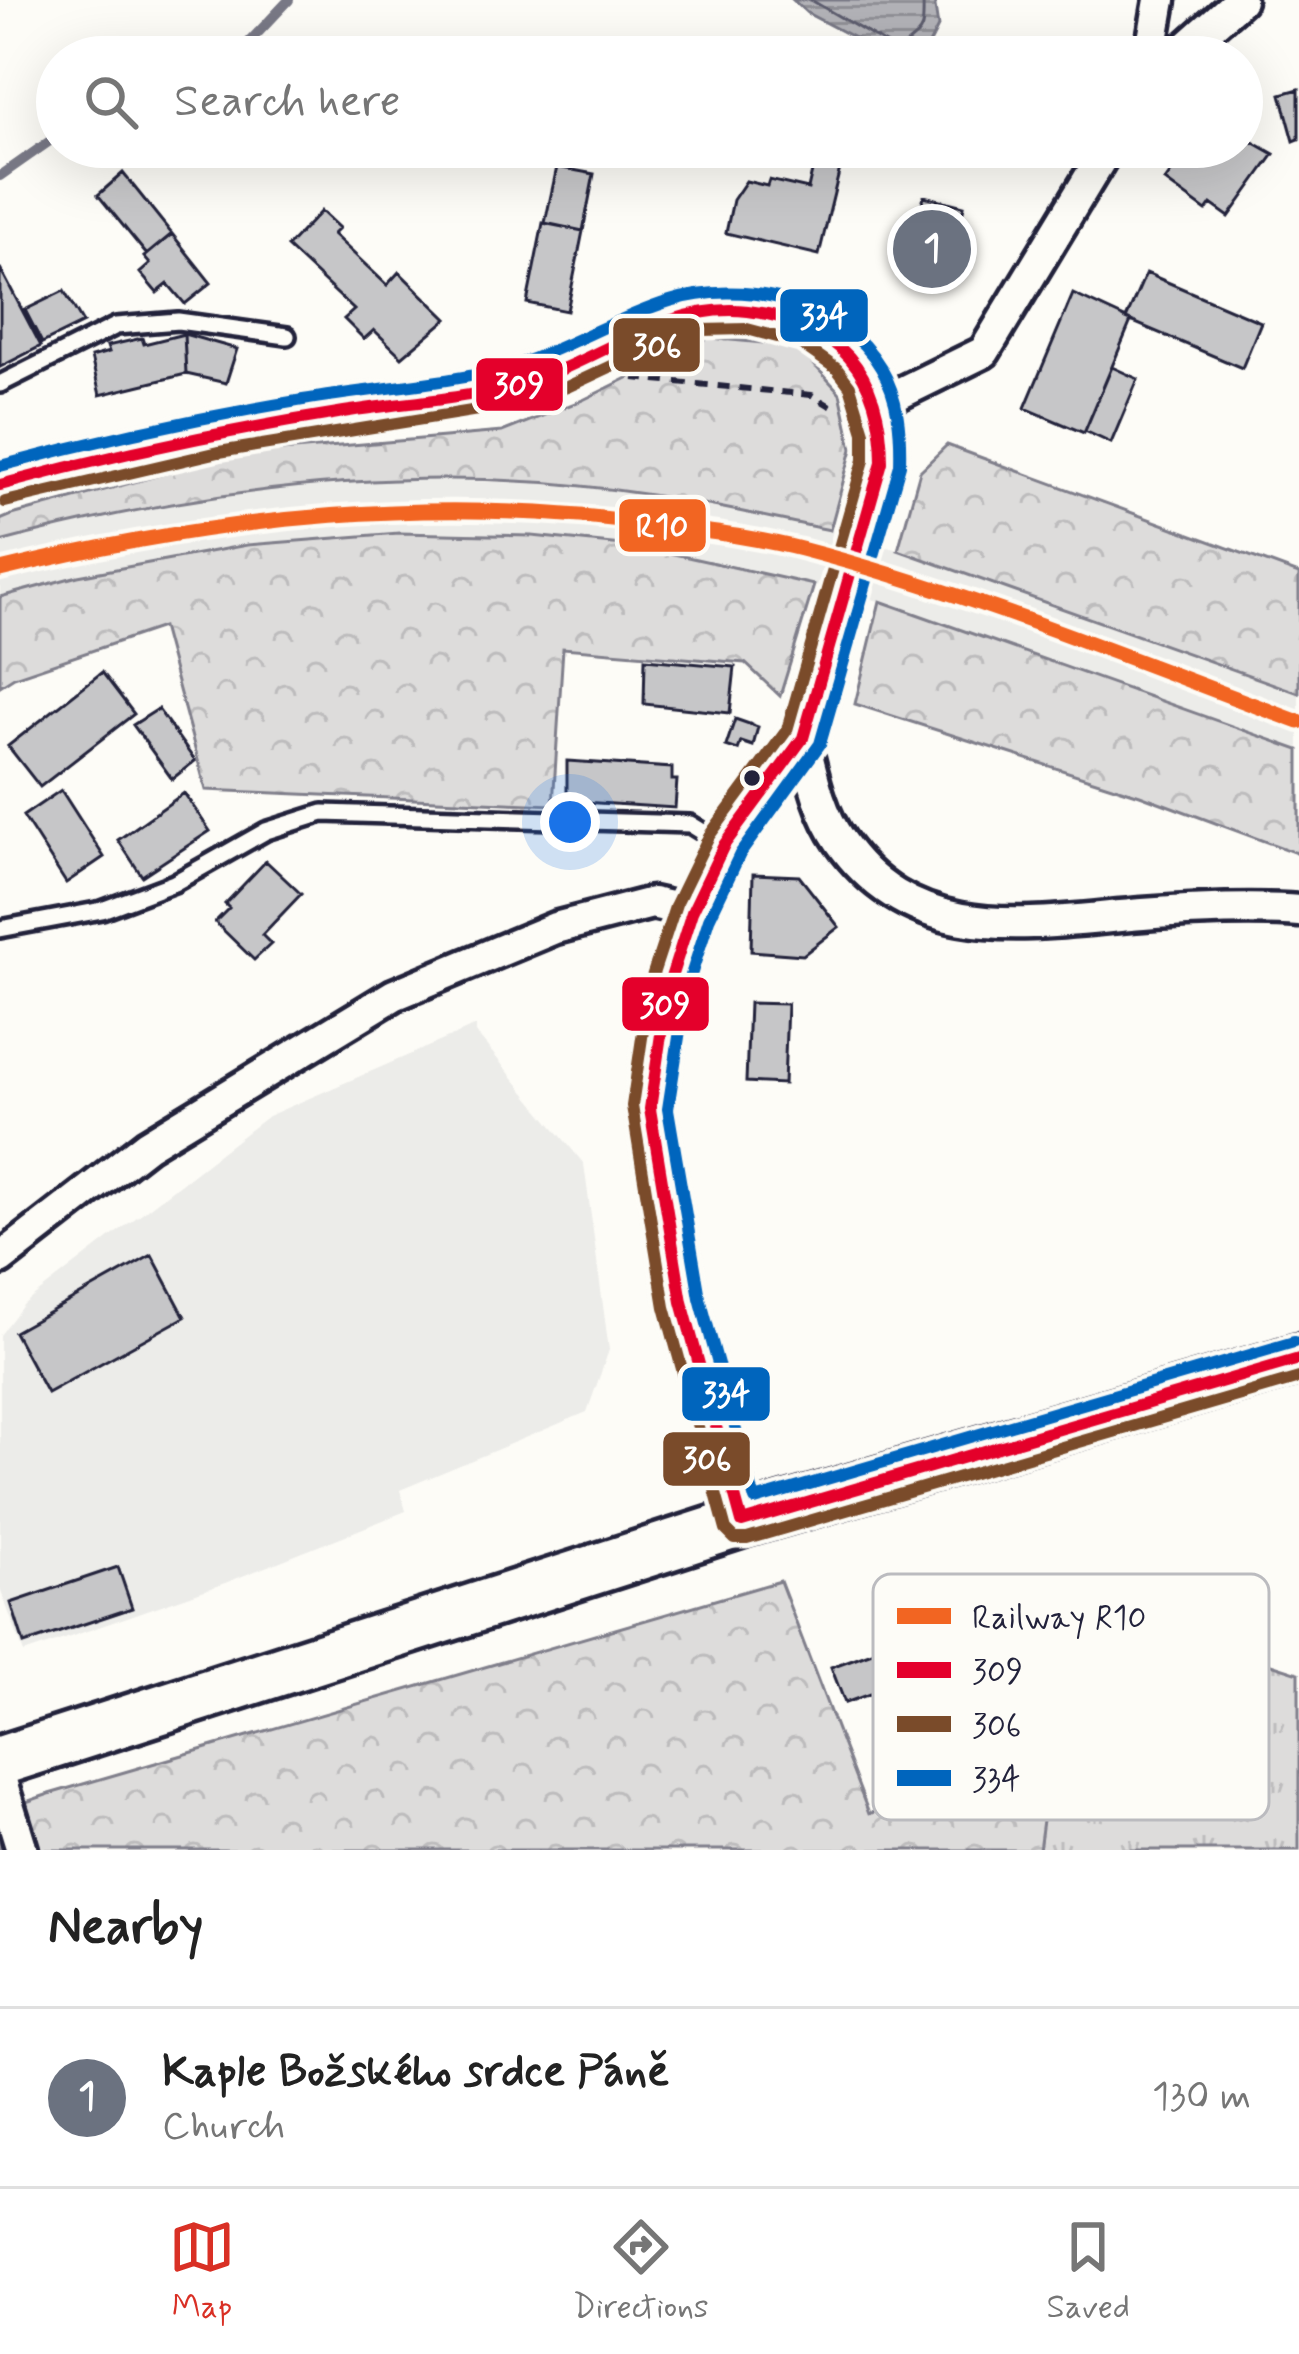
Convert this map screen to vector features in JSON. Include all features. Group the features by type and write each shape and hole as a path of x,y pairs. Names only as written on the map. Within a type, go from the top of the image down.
{"main road":[{"path":"0,1761 742,1522 1299,1359"}],"street":[{"path":"1154,36 1160,0"},
{"path":"1200,36 1240,0"},
{"path":"881,435 984,352 1095,168"},
{"path":"0,485 194,440 346,411 470,394 559,371 660,321 716,309 772,316 826,337 859,363 872,383 881,435 807,723 724,845 692,912 668,987 650,1109 682,1302 742,1522"},
{"path":"807,723 817,795 838,838 863,870 914,905 970,922 1014,926 1193,910 1299,910"},
{"path":"0,1259 147,1144 394,995 555,928 652,903 692,912"},
{"path":"0,1778 22,1850"}],"lane":[{"path":"0,384 116,326 178,321 287,336"},
{"path":"0,929 102,910 174,883 266,831 323,813 690,824 724,845"}],"path":[{"path":"628,378 812,395 881,435"}],"shaded area":[{"path":"397,479 535,483 649,494 830,530 898,550 1299,693 1299,750 880,601 642,547 532,536 399,533 247,545 78,576 0,597 0,542 240,492"},
{"path":"476,1026 476,1033 584,1164 609,1350 587,1412 400,1490 406,1511 225,1583 24,1653 0,1589 0,1335 24,1304 268,1116"}],"green space":[{"path":"709,338 797,346 840,393 852,449 830,530 673,499 569,485 405,480 241,493 79,522 0,542 0,520 12,515 234,455 502,432 583,400"},
{"path":"947,445 1299,574 1299,693 898,550 920,471"},
{"path":"399,533 532,536 642,547 814,585 780,696 745,663 563,648 553,805 206,790 162,627 14,677 0,686 0,597 78,576 247,545"},
{"path":"880,601 1299,750 1299,854 1140,795 855,704"},
{"path":"780,1581 873,1820 1043,1820 1039,1850 0,1850 0,1811"},
{"path":"1269,1663 1299,1673 1299,1850 1039,1850 1042,1820 1269,1820"}],"water":[{"path":"793,0 934,0 938,27 934,36 851,36 807,13"}],"building":[{"path":"1299,89 1299,139 1294,141 1281,94"},
{"path":"1263,148 1274,154 1229,217 1211,204 1206,211 1165,181 1174,168 1263,168"},
{"path":"557,168 594,174 583,231 545,223"},
{"path":"813,168 840,168 819,255 726,233 733,200 746,181 767,186 769,180 808,189"},
{"path":"123,173 172,234 147,255 98,195"},
{"path":"924,196 964,206 946,282 903,271"},
{"path":"321,211 339,228 333,234 387,285 399,272 447,319 402,357 374,330 364,339 344,319 354,310 287,247"},
{"path":"543,223 583,231 567,311 527,303"},
{"path":"172,234 211,283 185,304 168,284 157,293 140,273 150,264 144,257"},
{"path":"0,268 41,346 0,367"},
{"path":"1146,273 1261,322 1242,368 1126,319"},
{"path":"64,291 83,323 42,343 25,310"},
{"path":"1073,294 1131,321 1084,433 1025,408"},
{"path":"184,334 237,349 226,383 186,374"},
{"path":"184,334 186,374 100,395 91,357 109,352 107,346 142,338 144,344"},
{"path":"1112,367 1138,379 1111,443 1085,431"},
{"path":"645,659 735,667 730,713 644,704"},
{"path":"102,672 134,714 40,787 8,746"},
{"path":"158,709 195,761 172,779 133,725"},
{"path":"735,719 758,727 753,746 741,742 738,750 726,746"},
{"path":"567,761 672,768 672,780 677,780 675,808 567,801"},
{"path":"61,790 104,857 66,883 23,816"},
{"path":"184,793 210,831 142,876 118,840"},
{"path":"266,861 301,894 262,935 271,944 254,960 215,922 229,908 225,904"},
{"path":"753,874 799,876 839,927 803,955 751,951"},
{"path":"749,1003 787,1004 784,1084 746,1082"},
{"path":"152,1255 185,1317 47,1393 14,1332"},
{"path":"118,1567 132,1608 24,1644 11,1603"},
{"path":"873,1652 873,1693 845,1703 831,1667"}],"waterway":[{"path":"255,36 289,0"},
{"path":"0,176 36,151"}],"rail line":[{"name":"R10","path":"0,570 166,536 332,515 499,511 583,516 784,545 864,567 1052,629 1299,722"}],"transit line":[{"name":"334","path":"0,466 227,414 501,369 645,310 698,295 728,292 788,300 841,325 863,344 887,379 898,415 900,465 820,744 740,854 709,919 686,991 668,1109 700,1298 755,1500 1294,1342"},
{"name":"309","path":"0,485 210,436 518,385 668,321 720,310 780,317 830,340 849,357 874,402 882,462 803,738 724,845 692,912 668,987 650,1109 682,1302 742,1522"},
{"name":"306","path":"5,502 219,452 515,404 702,330 747,329 800,343 837,369 850,386 864,432 864,460 787,730 709,836 676,904 650,983 632,1106 665,1307 726,1530 735,1539 747,1539 1299,1378"},
{"name":"309","path":"742,1522 1299,1359"}],"place":[{"name":"Kaple Božského srdce Páně","path":"932,249"}]}
